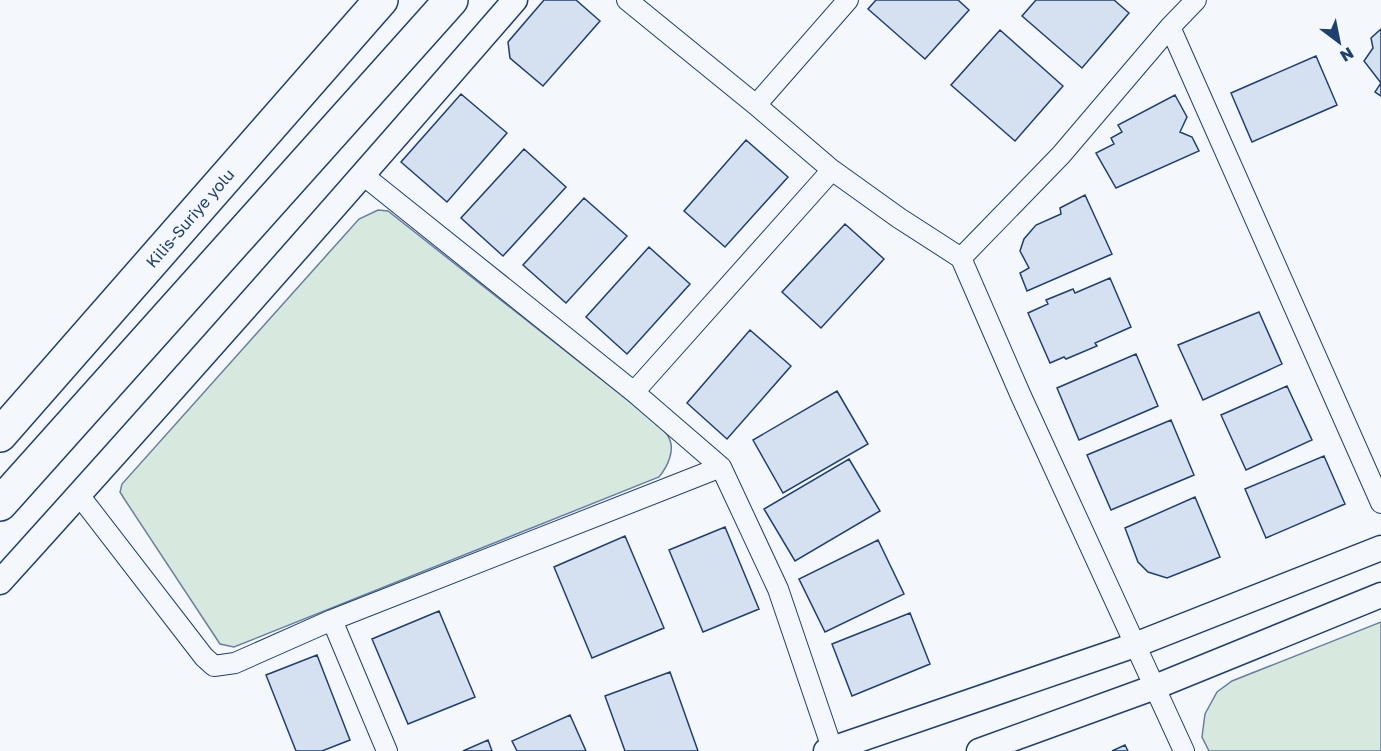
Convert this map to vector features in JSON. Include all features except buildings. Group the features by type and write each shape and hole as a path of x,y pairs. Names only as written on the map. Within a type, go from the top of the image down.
{"highway":[{"name":"Kilis-Suriye yolu","path":"0,435 381,0"},
{"path":"0,504 451,0"}],"street":[{"path":"0,582 363,175 515,0"},
{"path":"627,0 832,170 899,218 961,258 992,332 1184,751"},
{"path":"756,105 848,0"},
{"path":"961,258 1061,155 1170,27 1196,0"},
{"path":"1170,27 1381,503"},
{"path":"634,392 832,170"},
{"path":"363,175 634,392 721,467 778,589 829,750 1135,645 1381,548"},
{"path":"79,495 204,657 214,666 235,663 332,620 721,467"},
{"path":"979,751 1155,687 1381,595"},
{"path":"332,620 387,751"}],"shaded area":[{"path":"378,210 388,211 658,424 670,441 670,457 659,477 234,647 220,644 120,492 122,484 359,219"},
{"path":"1381,622 1381,751 1209,751 1202,737 1205,714 1217,692 1232,681"}]}
